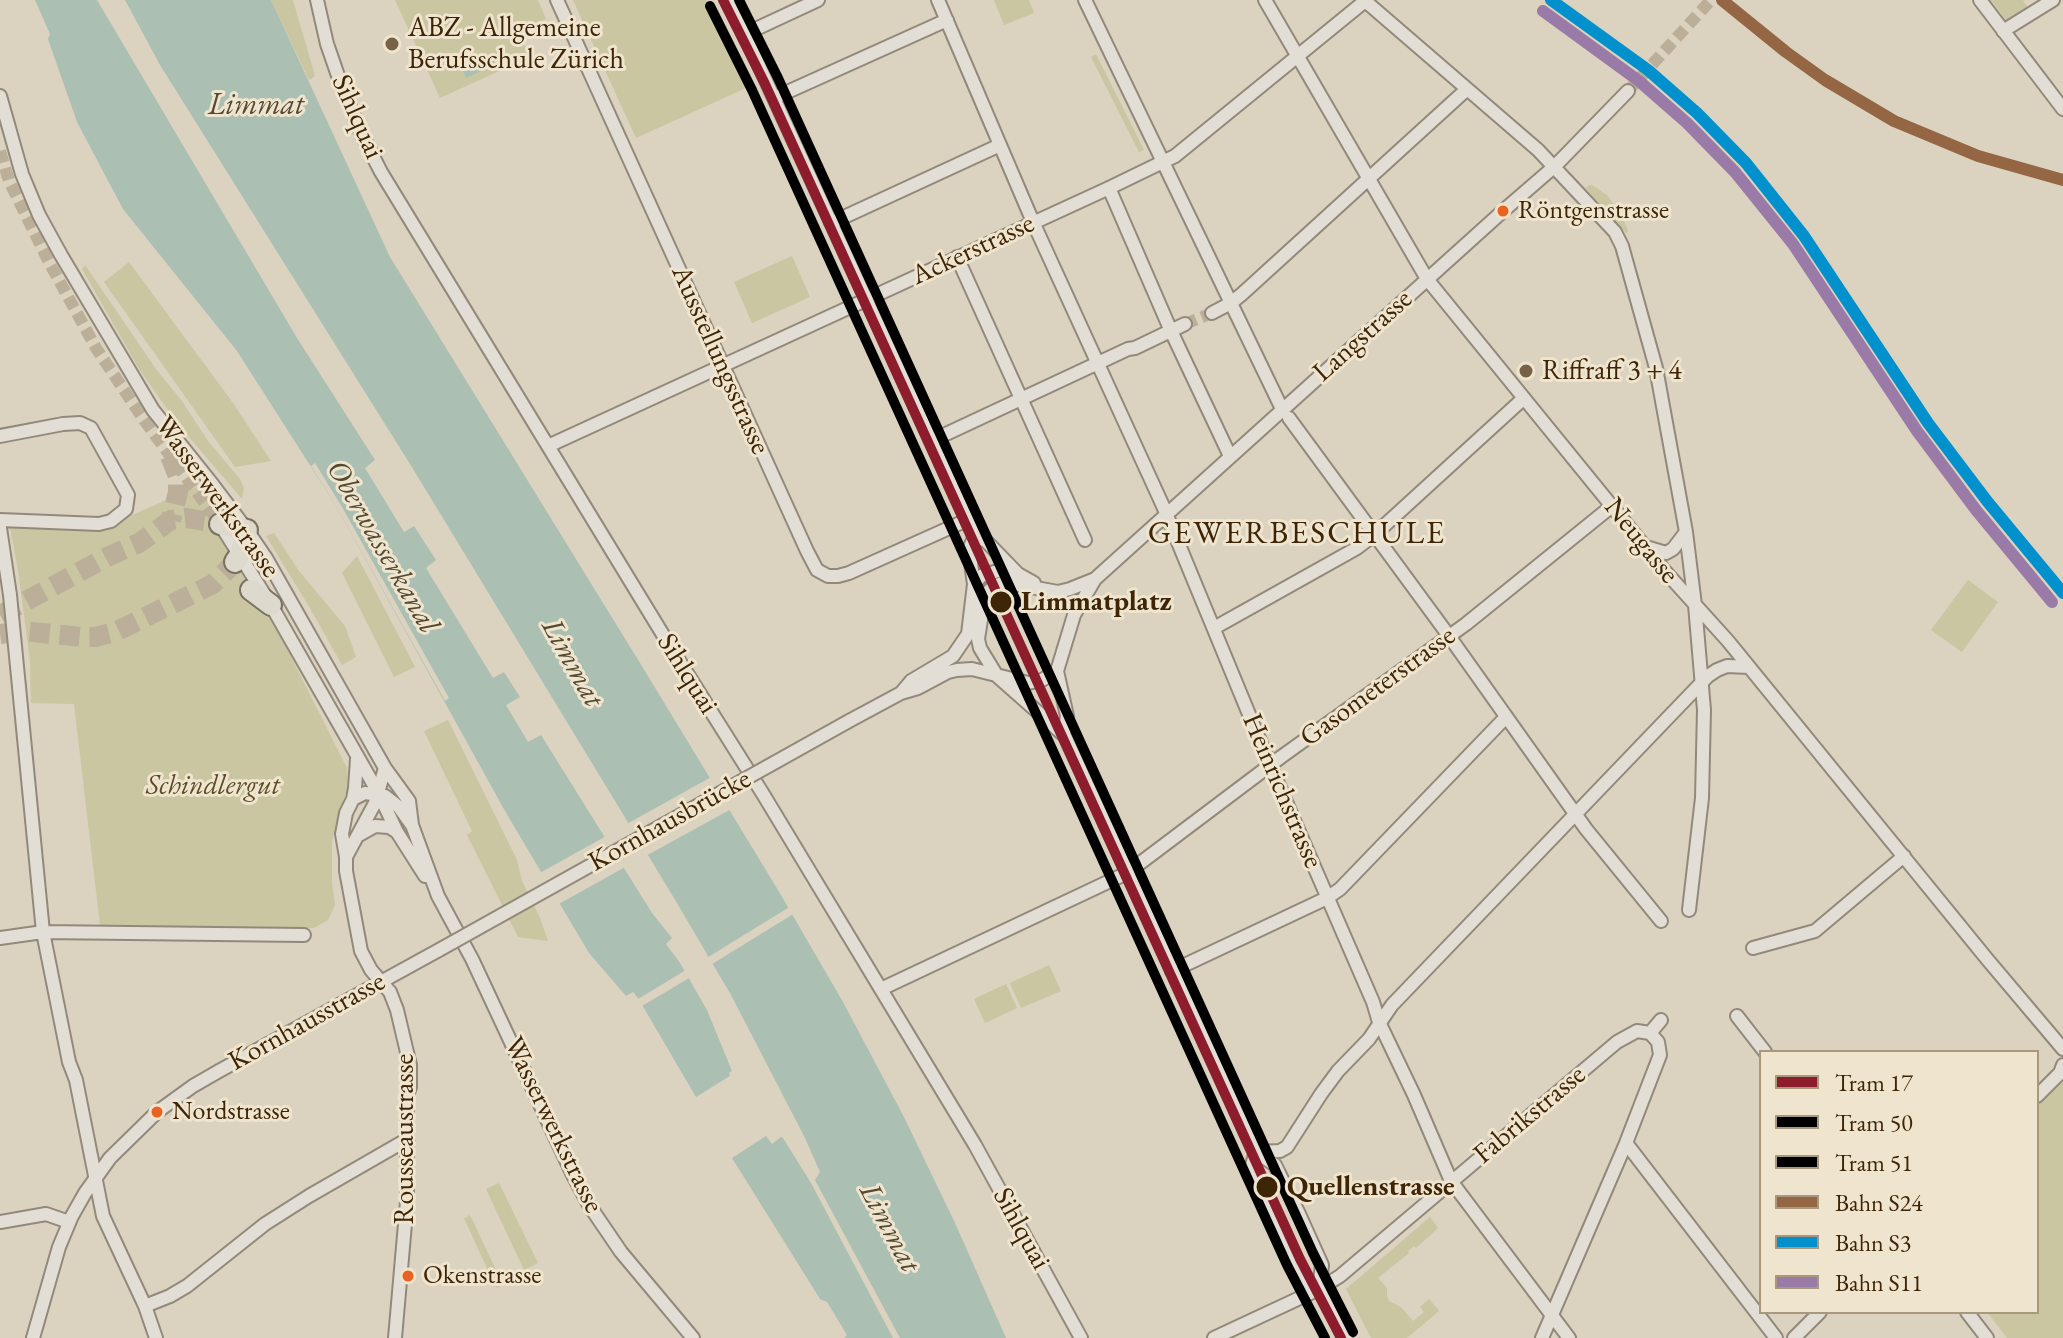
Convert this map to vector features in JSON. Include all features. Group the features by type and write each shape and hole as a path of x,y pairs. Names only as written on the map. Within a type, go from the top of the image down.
{"highway":[{"path":"220,524 247,530 237,559"},
{"path":"251,590 271,605"}],"street":[{"name":"Sihlquai","path":"317,0 327,44 362,135 381,172 975,1145 1081,1338"},
{"name":"Ausstellungsstrasse","path":"557,0 817,570 828,576 849,573 967,520"},
{"path":"729,0 975,536 986,541 1018,574 1040,587"},
{"path":"745,34 818,0"},
{"name":"Heinrichstrasse","path":"938,0 1033,222 1166,514 1379,1022 1451,1181 1569,1338"},
{"path":"1085,0 1286,414 1577,815 1661,921"},
{"name":"Neugasse","path":"1265,0 1427,279 2063,1049"},
{"name":"Ackerstrasse","path":"548,446 1175,156 1365,0"},
{"path":"1365,0 1555,166 1615,232 1622,246 1656,368 1686,532 1703,684 1702,798 1689,910"},
{"path":"1980,0 2063,109"},
{"path":"2003,31 2053,0"},
{"path":"774,98 947,20"},
{"path":"1212,313 1231,303 1466,90"},
{"name":"Langstrasse","path":"1095,579 1230,456 1286,414 1427,279 1555,166 1628,91"},
{"name":"Wasserwerkstrasse","path":"0,96 22,174 39,215 153,410 247,530 326,661 385,768 409,801 412,825 438,896"},
{"path":"831,223 1000,145"},
{"path":"1109,188 1230,456"},
{"path":"957,257 1085,540"},
{"path":"931,441 1185,324"},
{"path":"1214,628 1357,548 1524,398"},
{"path":"0,436 63,424 80,423 91,428 128,495 126,509 111,521 99,524 0,520"},
{"name":"Gasometerstrasse","path":"881,989 1127,873 1309,736 1466,624 1612,506"},
{"name":"Wasserwerkstrasse","path":"220,524 231,539 237,559 271,605 379,794 397,832 438,896 472,959 589,1205 621,1252 693,1338"},
{"path":"0,528 10,595 43,932 103,1216 145,1306 156,1338"},
{"path":"1646,547 1666,553 1686,532"},
{"path":"901,693 911,681 953,656 968,634 974,584 969,549 975,536"},
{"path":"974,584 981,576 998,571 1018,574"},
{"path":"1095,579 1058,592 1014,584 994,586 985,596 978,639 984,658 997,676 1064,734 1256,1152 1275,1165 1299,1214 1322,1265 1319,1289"},
{"path":"1064,734 1067,716 1057,671 1074,615 1095,579"},
{"path":"1256,1152 1280,1151 1287,1147 1338,1071 1369,1039 1392,1005 1717,670 1727,666 1749,667"},
{"path":"901,693 957,670 972,669 1028,683 1040,681 1057,671"},
{"name":"Kornhausbrücke","path":"439,950 901,693"},
{"path":"1172,971 1327,898 1345,885 1506,717"},
{"name":"Rousseaustrasse","path":"357,759 353,799 346,813 342,834 346,871 361,951 371,970 390,992 408,1054 406,1229 395,1338"},
{"path":"346,857 379,794 385,768"},
{"path":"353,799 365,793 385,796 399,807 412,825"},
{"path":"357,837 375,826 389,827 397,832"},
{"path":"1753,948 1815,931 1904,856"},
{"path":"0,938 43,932 304,935"},
{"name":"Kornhausstrasse","path":"33,1338 69,1222 96,1177 118,1149 175,1098 439,950"},
{"path":"1737,1016 1763,1050"},
{"path":"1542,1338 1626,1143 1660,1055 1658,1042 1650,1033 1661,1020"},
{"name":"Fabrikstrasse","path":"1214,1338 1340,1276 1617,1042 1637,1031 1650,1033"},
{"path":"2039,1094 2060,1073 2063,1065"},
{"path":"145,1306 187,1286 265,1224 408,1139"},
{"path":"1626,1143 1776,1338"},
{"path":"1256,1152 1251,1176 1297,1275 1319,1289 1346,1338"},
{"path":"0,1222 46,1214 69,1222"},
{"path":"1794,1338 1818,1314"},
{"path":"1969,1314 1987,1338"}],"green space":[{"path":"271,0 293,0 315,76 309,80"},
{"path":"395,0 538,0 546,19 518,31 530,57 440,98"},
{"path":"573,0 706,0 746,88 636,138"},
{"path":"994,0 1029,0 1034,13 1004,25"},
{"path":"1991,0 2023,0 2028,8 2007,21"},
{"path":"1096,54 1144,150 1139,152 1091,57"},
{"path":"1589,185 1608,196 1624,221 1627,234 1586,188"},
{"path":"792,256 810,297 752,323 734,282"},
{"path":"129,262 233,403 271,461 235,467 104,282"},
{"path":"85,265 208,441 240,479 244,488 242,499 177,423 139,369 82,269"},
{"name":"Schindlergut","path":"210,481 227,503 218,535 283,641 347,768 348,785 332,841 335,905 328,920 314,928 100,925 74,704 31,703 30,661 10,528 107,526"},
{"path":"274,533 299,571 345,626 356,657 342,665 266,536"},
{"path":"357,556 415,667 394,677 342,573"},
{"path":"1968,580 1998,602 1962,652 1931,630"},
{"path":"448,720 517,860 522,881 548,941 518,937 467,835 472,831 424,731"},
{"path":"1049,965 1061,991 1021,1008 1010,983"},
{"path":"1006,984 1017,1008 985,1023 974,999"},
{"path":"2063,1079 2063,1338 2007,1338 1989,1314 2039,1314 2039,1103"},
{"path":"499,1183 538,1263 524,1270 486,1189"},
{"path":"468,1214 503,1285 496,1288 464,1218"},
{"path":"1430,1217 1438,1228 1378,1278 1387,1288 1389,1301 1401,1307 1413,1321 1424,1312 1420,1307 1429,1299 1439,1311 1407,1338 1371,1338 1346,1289"}],"water":[{"name":"Limmat","path":"35,0 97,0 297,338 375,460 365,468 404,532 414,526 436,560 426,568 493,678 504,672 520,697 506,705 528,742 541,735 652,913 672,938 666,944 707,1010 732,1071 730,1076 696,1097 638,998 633,992 626,996 589,953 505,811 336,506 237,351 123,209 77,122 48,39 50,34"},
{"name":"Limmat","path":"125,0 271,0 390,257 640,663 843,1002 904,1117 1006,1338 900,1338 815,1180 820,1172 805,1138 731,995 410,464 160,65"},
{"path":"504,50 508,59 466,78 462,69"},
{"name":"Limmat","path":"766,1136 772,1144 783,1138 811,1183 893,1338 844,1338 847,1335 827,1302 820,1299 732,1158"}],"pier":[{"path":"315,463 449,698 445,701 311,466"},
{"path":"713,776 733,808 644,857 625,825"},
{"path":"608,835 627,866 557,905 538,874"},
{"path":"791,906 795,913 709,966 705,959"},
{"path":"686,970 691,977 642,1006 638,999"}],"tunnel":[{"path":"1628,91 1711,0"},
{"path":"0,151 9,181 96,348 220,524"},
{"path":"1185,324 1212,313"},
{"path":"170,456 178,476 178,492 171,520"},
{"path":"0,615 139,543 171,520 187,518 220,524"},
{"path":"0,634 22,631 95,637 115,632 213,584 235,562"}],"tram line":[{"name":"17","path":"723,0 765,84 1300,1259 1341,1338"},
{"name":"51","path":"739,0 778,78 1313,1253 1353,1332"},
{"name":"50","path":"710,6 752,90 1287,1265 1325,1338"}],"rail line":[{"name":"S3","path":"1551,0 1648,70 1697,113 1746,163 1804,236 1928,423 2063,593"},
{"name":"S24","path":"1722,0 1825,80 1894,121 1978,156 2063,180"},
{"name":"S11","path":"1543,11 1639,81 1687,123 1735,172 1793,244 1917,431 1976,510 2052,602"}],"place":[{"name":"ABZ - Allgemeine Berufsschule Zürich","path":"392,44"},
{"name":"Röntgenstrasse","path":"1503,211"},
{"name":"Riffraff 3 + 4","path":"1526,371"},
{"name":"Limmatplatz","path":"1001,602"},
{"name":"Nordstrasse","path":"157,1112"},
{"name":"Quellenstrasse","path":"1267,1187"},
{"name":"Okenstrasse","path":"408,1276"}],"district":[{"name":"GEWERBESCHULE","path":"1297,534"}],"water label":[{"name":"Oberwasserkanal","path":"382,547"}]}
